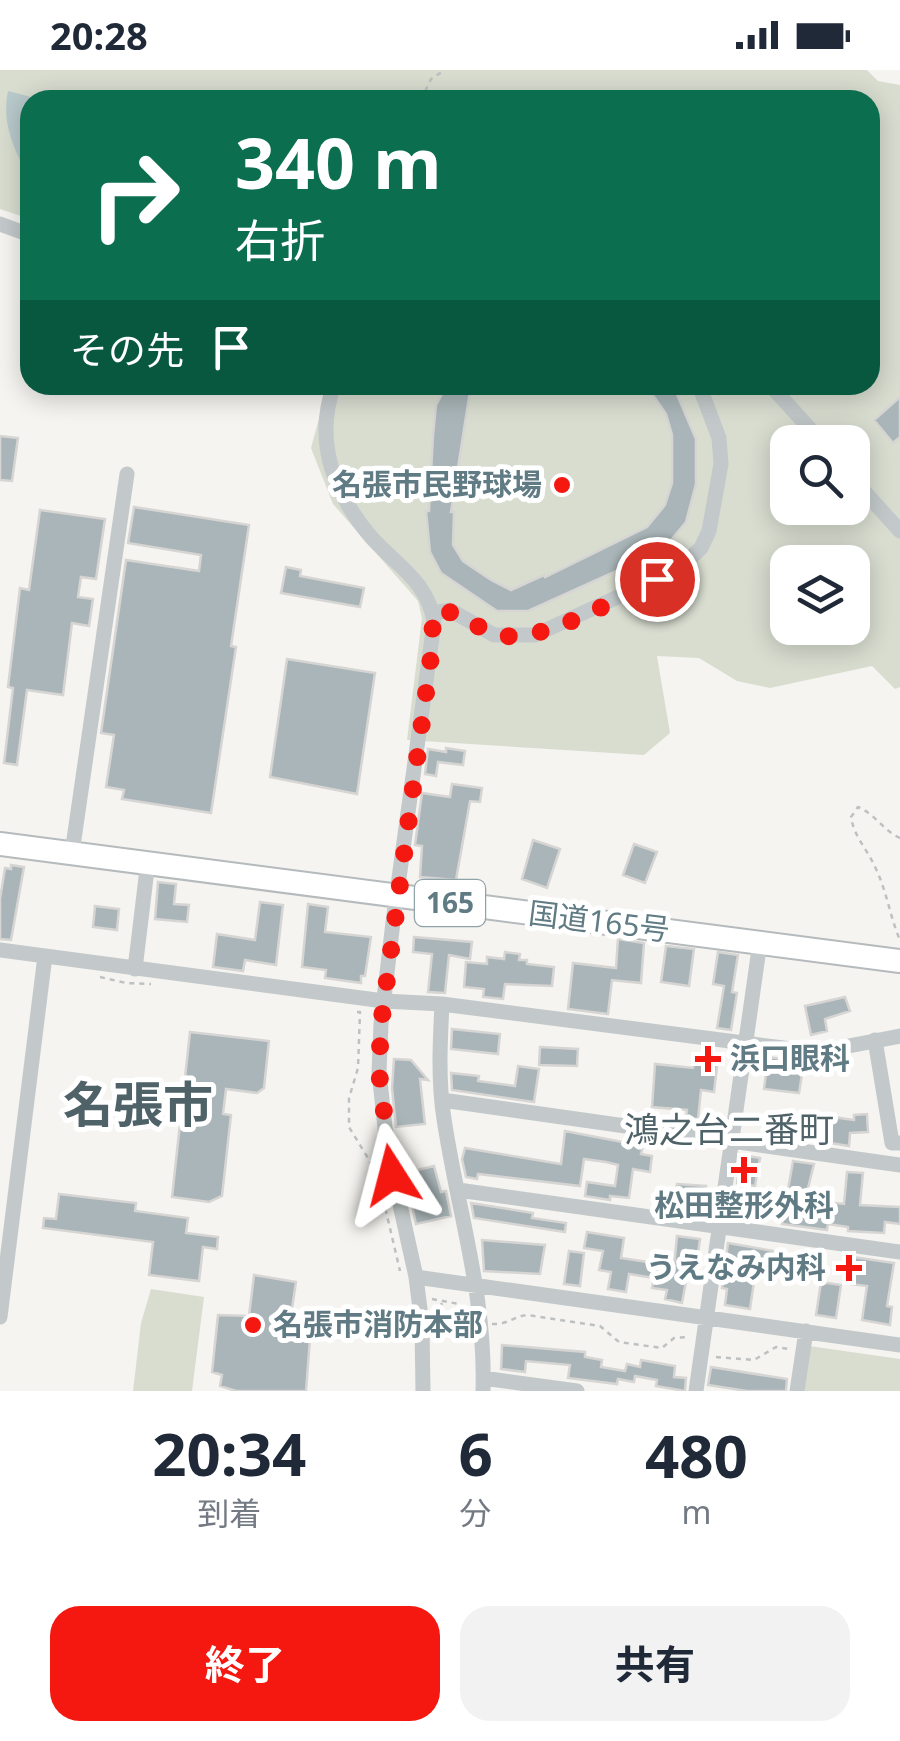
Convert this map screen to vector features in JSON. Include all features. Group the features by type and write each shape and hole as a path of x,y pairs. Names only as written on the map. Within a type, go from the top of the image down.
{"highway":[{"name":"国道165号","path":"0,844 900,960"}],"street":[{"path":"331,395 324,431 328,458 338,484 372,538 420,586 433,613 432,649 384,1001 379,1072 392,1175 416,1277 423,1391"},
{"path":"433,613 450,610 494,635 534,635 686,562 702,548 709,530 721,464 720,438 703,395"},
{"path":"779,395 806,425"},
{"path":"72,853 128,474"},
{"path":"870,498 900,531"},
{"path":"134,968 148,861"},
{"path":"696,1391 760,942"},
{"path":"0,950 384,1001 442,1004 817,1050 900,1036"},
{"path":"0,1317 4,1260 46,956"},
{"path":"442,1004 442,1100 478,1285 483,1384 577,1391"},
{"path":"875,1040 892,1143 900,1143"},
{"path":"442,1100 900,1166"},
{"path":"0,1153 19,1158"},
{"path":"458,1190 900,1252"},
{"path":"416,1277 900,1344"},
{"path":"797,1391 806,1331"}],"path":[{"path":"426,90 431,79 445,70"},
{"path":"900,838 858,806 851,817 853,830 880,876 900,940"},
{"path":"95,975 154,984"},
{"path":"343,1010 360,1012 358,1068 349,1098 349,1126 378,1173 400,1271"},
{"path":"432,1299 460,1304 464,1310 460,1317 447,1318 440,1301"},
{"path":"482,1324 507,1324 528,1315 600,1326 619,1342 662,1348 678,1335 694,1338"},
{"path":"710,1356 754,1360 776,1348 796,1349"}],"shaded area":[{"path":"0,70 867,70 878,81 900,85 900,687 895,689 872,666 770,688 737,681 699,658 657,656 670,733 644,755 407,740 422,618 418,601 333,504 311,448 325,395 880,395 880,90 20,90 20,216 0,209"},
{"path":"8,91 20,94 20,159 8,126"},
{"path":"151,1289 204,1297 192,1391 133,1391 141,1323"},
{"path":"809,1346 900,1359 900,1391 803,1391"}],"building":[{"path":"442,395 469,395 451,512 453,545 463,561 511,590 647,527 665,505 672,483 672,435 666,414 653,395 677,395 696,439 696,484 686,522 663,550 528,611 497,611 441,573 430,552 426,511 436,405"},
{"path":"900,397 900,437 893,443 874,420"},
{"path":"0,436 18,438 12,481 0,480"},
{"path":"134,507 249,525 231,646 236,647 211,813 122,799 124,790 106,787 114,735 101,733 126,560 199,571 201,555 128,543"},
{"path":"40,510 105,519 96,579 81,577 78,597 93,599 89,626 72,623 63,695 27,690 17,765 4,763 13,688 8,687 20,588 29,590"},
{"path":"286,567 301,570 300,576 364,588 360,607 281,593"},
{"path":"287,659 375,673 357,794 270,777"},
{"path":"446,748 465,751 463,765 438,762 436,776 425,774 428,749 446,752"},
{"path":"452,784 482,788 480,802 470,801 456,880 420,877 422,846 415,845 422,793 450,797"},
{"path":"533,840 560,849 547,888 522,879"},
{"path":"634,844 657,852 645,883 623,875"},
{"path":"11,865 24,867 11,940 0,939 0,899 5,868 11,869"},
{"path":"158,882 176,884 174,904 189,905 187,922 155,919"},
{"path":"260,902 283,905 276,965 245,960 243,971 213,967 217,934 255,940"},
{"path":"308,904 328,907 325,932 371,937 361,983 325,978 326,970 302,967"},
{"path":"95,906 119,909 117,930 93,927"},
{"path":"414,937 472,942 470,959 449,955 445,993 428,992 432,954 413,952"},
{"path":"618,939 644,943 641,983 612,980 608,1014 568,1009 573,963 616,968"},
{"path":"666,946 694,949 689,986 661,982"},
{"path":"505,952 520,954 519,960 527,960 527,964 554,967 552,986 505,984 503,999 483,997 484,989 464,987 466,962 487,964 487,957 504,959"},
{"path":"718,952 738,955 731,1030 717,1028 724,986 713,984"},
{"path":"845,997 850,1011 825,1019 827,1031 811,1035 805,1006"},
{"path":"452,1029 500,1034 498,1054 451,1049"},
{"path":"190,1032 269,1041 264,1088 257,1093 226,1089 223,1114 231,1115 222,1196 209,1202 172,1197"},
{"path":"540,1047 578,1049 577,1066 539,1065"},
{"path":"695,1055 718,1058 714,1092 701,1090 698,1119 686,1118 687,1110 652,1107 655,1064 693,1068"},
{"path":"768,1057 783,1059 782,1072 802,1074 799,1093 764,1089"},
{"path":"394,1059 411,1060 428,1080 420,1079 425,1124 396,1127"},
{"path":"518,1066 539,1069 534,1102 452,1090 451,1073 515,1086"},
{"path":"867,1114 868,1132 850,1133 849,1146 830,1143 833,1117 854,1120 854,1115"},
{"path":"565,1131 643,1146 641,1154 652,1156 650,1172 633,1169 629,1198 610,1196 610,1200 585,1196 587,1182 615,1186 618,1165 606,1162 584,1159 580,1186 478,1174 477,1179 466,1177 462,1159 465,1148 561,1164"},
{"name":"松田整形外科","path":"741,1155 760,1158 755,1186 737,1183"},
{"path":"793,1161 814,1164 805,1200 844,1204 847,1172 863,1173 860,1205 900,1207 900,1224 885,1222 884,1233 848,1231 848,1227 828,1224 827,1230 782,1224"},
{"path":"434,1166 441,1192 446,1191 451,1216 416,1224 405,1173"},
{"path":"677,1184 706,1186 703,1213 674,1209"},
{"path":"59,1194 136,1203 135,1211 188,1218 186,1233 218,1237 217,1249 203,1247 199,1281 149,1275 153,1242 43,1228 44,1218 56,1219"},
{"path":"471,1203 566,1223 565,1232 474,1218"},
{"path":"587,1232 624,1238 621,1258 674,1266 677,1236 700,1239 697,1261 690,1260 682,1303 665,1299 667,1290 652,1288 654,1278 629,1274 626,1292 608,1289 611,1272 599,1270 603,1251 584,1248"},
{"path":"482,1240 545,1245 540,1274 484,1271"},
{"path":"728,1243 779,1252 775,1271 756,1268 750,1309 725,1305 727,1289 722,1288"},
{"path":"569,1251 584,1253 580,1286 564,1284"},
{"path":"853,1257 894,1263 887,1306 892,1307 890,1325 862,1320 867,1286 850,1284"},
{"name":"名張市消防本部","path":"254,1275 296,1282 288,1335 310,1339 306,1391 236,1391 220,1386 222,1375 212,1372 218,1315 249,1316"},
{"path":"821,1282 841,1285 836,1318 816,1315"},
{"path":"502,1345 585,1352 585,1357 602,1360 601,1367 625,1371 627,1364 640,1367 641,1360 675,1366 674,1377 686,1378 685,1391 656,1386 657,1380 635,1376 634,1382 618,1379 617,1384 568,1378 570,1365 526,1361 525,1372 501,1369"},
{"path":"711,1367 787,1379 786,1391 708,1385"}],"place":[{"name":"名張市民野球場","path":"562,485"},
{"name":"浜口眼科","path":"708,1059"},
{"name":"松田整形外科","path":"744,1170"},
{"name":"うえなみ内科","path":"849,1268"},
{"name":"名張市消防本部","path":"253,1325"}],"district":[{"name":"名張市","path":"138,1105"},
{"name":"鴻之台二番町","path":"729,1130"}],"route":[{"path":"392,1175 379,1072 381,1024 432,649 433,613 450,610 494,635 534,635 657,579"}]}
